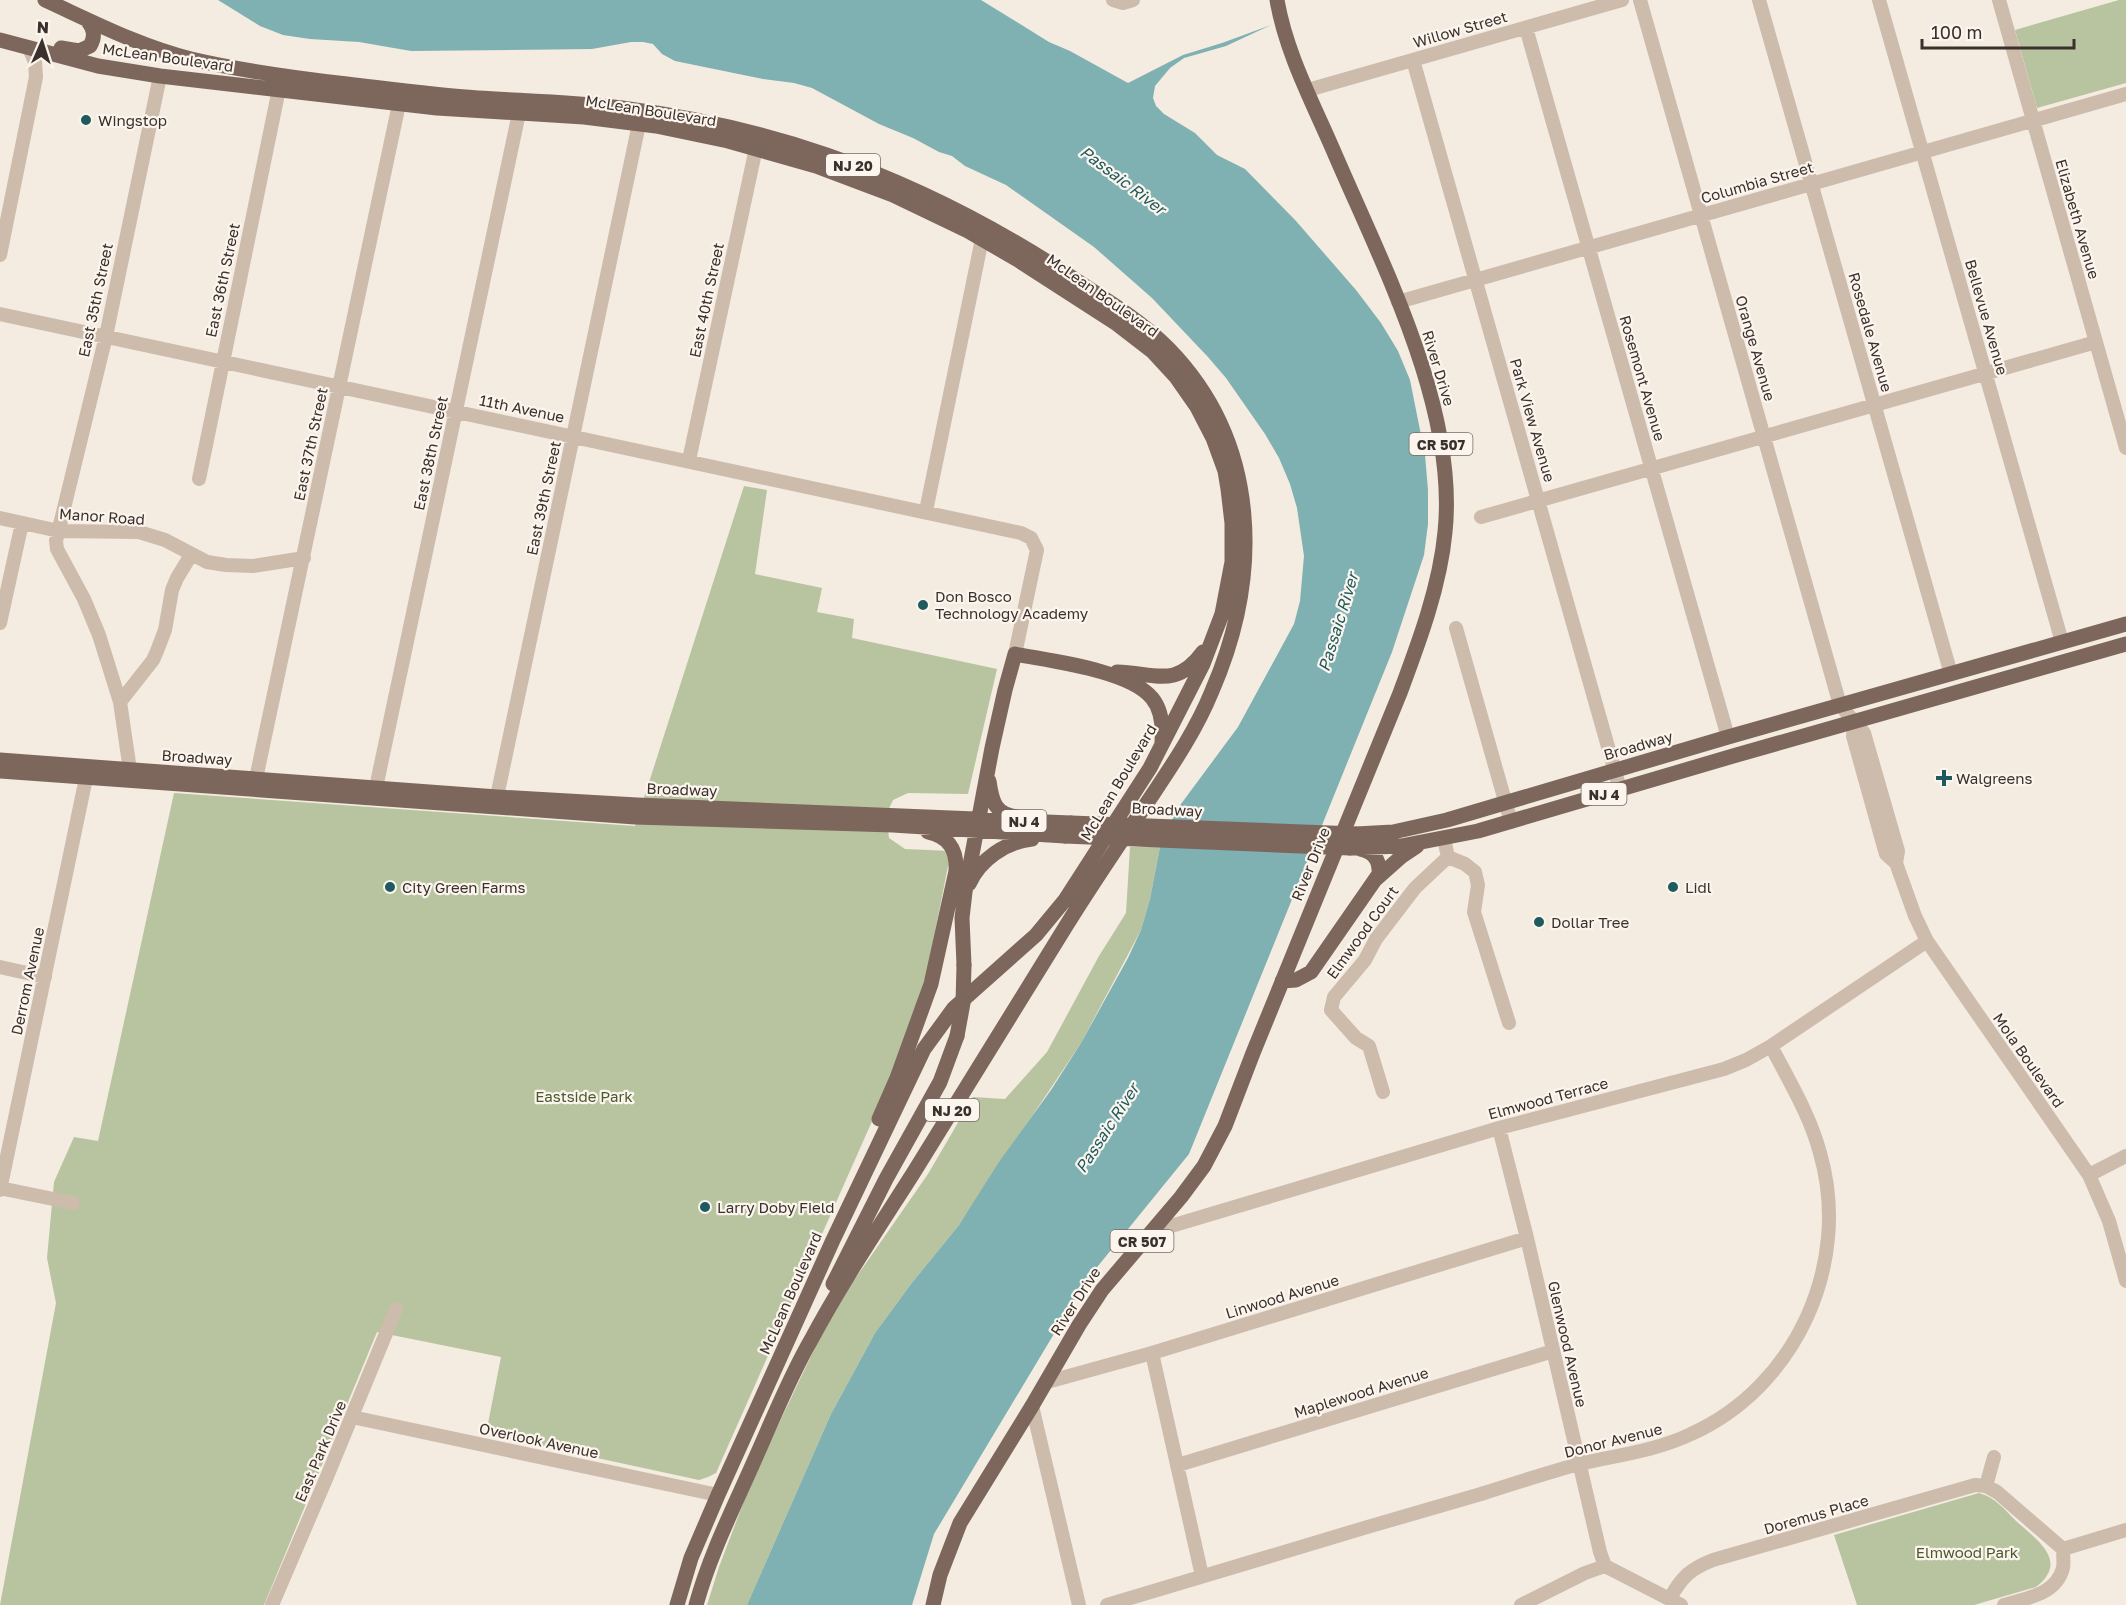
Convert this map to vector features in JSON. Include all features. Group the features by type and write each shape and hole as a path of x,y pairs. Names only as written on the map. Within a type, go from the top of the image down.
{"main road":[{"name":"McLean Boulevard","path":"45,0 136,42 235,68 429,93 585,104 658,113 732,128 821,153 873,172 949,206 1000,233 1125,313 1161,341 1186,368 1225,433 1237,469 1244,504 1246,542 1237,616 1227,653 1214,687 1198,722 1179,753 1078,906 860,1257 808,1345 717,1545 696,1605"},
{"name":"CR 507","path":"1277,0 1284,31 1305,84"},
{"path":"0,31 79,51 90,46 94,36 91,25 86,19"},
{"name":"McLean Boulevard","path":"0,40 98,66 160,76 399,104 584,117 639,124 694,133 816,166 868,184 943,218 1047,277 1137,338 1176,377 1197,407 1213,438 1224,471 1232,523 1233,553 1230,579 1216,632 1203,664 1161,748 1112,828 1056,912 1024,946 966,996 933,1035 907,1084 849,1208 718,1495 691,1558 677,1605"},
{"name":"River Drive","path":"933,1605 940,1575 960,1523 1102,1290 1181,1197 1209,1156 1225,1126 1400,693 1419,638 1443,551 1446,530 1446,494 1438,429 1423,369 1398,302 1305,84"},
{"name":"Broadway","path":"1353,841 1423,826 1505,803 2126,624"},
{"path":"808,1345 833,1284 861,1227 940,1082 957,1036 963,1003 962,918 965,892 976,825 1015,654 1104,672 1132,673 1160,678 1179,674 1194,663 1216,632"},
{"name":"Broadway","path":"0,771 86,778 255,785 495,803 635,817 893,820 1353,841 1401,846 1444,839 1510,822 2126,644"},
{"path":"1104,672 1140,688 1153,699 1162,723 1161,748"},
{"name":"Broadway","path":"0,760 130,770 255,785"},
{"path":"988,768 992,798 997,808 1007,815 1068,829"},
{"path":"849,1208 864,1154 897,1078 931,984 956,871 955,853 946,838 893,820"},
{"path":"965,892 972,877 981,866 1001,849 1068,829"},
{"path":"1282,981 1296,980 1311,972 1379,874 1380,867 1374,855 1361,849 1353,841"},
{"path":"1375,880 1409,851 1425,843"}],"street":[{"path":"1113,0 1123,3 1133,0"},
{"name":"Willow Street","path":"1305,84 1413,60 1622,0"},
{"name":"Orange Avenue","path":"1640,0 1840,705"},
{"name":"Rosedale Avenue","path":"1759,0 1952,674"},
{"name":"Bellevue Avenue","path":"1880,0 2062,642"},
{"name":"Elizabeth Avenue","path":"1999,0 2126,448"},
{"name":"Rosemont Avenue","path":"1526,28 1728,737"},
{"path":"0,255 36,77 35,62 29,48"},
{"name":"Park View Avenue","path":"1413,60 1620,789"},
{"name":"East 35th Street","path":"59,531 106,336 160,76"},
{"name":"East 36th Street","path":"199,479 279,89"},
{"name":"Columbia Street","path":"1398,302 2126,94"},
{"name":"East 37th Street","path":"255,785 399,104"},
{"name":"East 38th Street","path":"375,794 519,113"},
{"name":"East 39th Street","path":"495,803 639,124"},
{"name":"East 40th Street","path":"689,460 756,148"},
{"path":"926,511 982,239"},
{"name":"11th Avenue","path":"0,314 573,435 1021,533 1034,542 1037,556 1015,654"},
{"path":"1480,517 2096,342"},
{"name":"Manor Road","path":"0,518 59,531 139,532 165,540 207,562 253,566 304,558"},
{"path":"0,623 22,523"},
{"path":"59,531 57,549 84,599 99,635 120,702 130,770"},
{"path":"120,702 153,660 165,630 172,590 191,555"},
{"path":"1456,628 1510,822"},
{"path":"1840,705 1855,721"},
{"name":"Mola Boulevard","path":"1855,721 1853,735 1886,854 1896,863 1927,941 2089,1175 2109,1223 2126,1281"},
{"name":"Derrom Avenue","path":"0,1189 86,778"},
{"path":"1444,839 1448,857 1465,864 1474,872 1478,885 1474,912 1509,1023"},
{"name":"Elmwood Court","path":"1383,1092 1369,1046 1356,1038 1331,1010 1334,997 1365,960 1376,939 1415,888 1448,857"},
{"name":"Elmwood Terrace","path":"1151,1232 1498,1128 1724,1069 1771,1046 1927,941"},
{"path":"0,967 45,977"},
{"name":"Donor Avenue","path":"1107,1605 1580,1464 1670,1443 1712,1424 1752,1394 1769,1376 1796,1339 1808,1317 1823,1273 1827,1248 1829,1198 1821,1153 1813,1129 1771,1046"},
{"name":"Glenwood Avenue","path":"1498,1128 1527,1238 1552,1351 1605,1566"},
{"path":"2089,1175 2126,1156"},
{"path":"0,1189 74,1203"},
{"name":"Linwood Avenue","path":"1047,1382 1152,1353 1527,1238"},
{"name":"East Park Drive","path":"272,1605 396,1309"},
{"name":"Maplewood Avenue","path":"1178,1465 1552,1351"},
{"path":"1152,1353 1202,1576"},
{"path":"1032,1406 1079,1605"},
{"name":"Overlook Avenue","path":"352,1417 718,1495"},
{"path":"1994,1457 1986,1486 1997,1492 2063,1549 2063,1568 2053,1586 2043,1593 2004,1605"},
{"name":"Doremus Place","path":"1675,1602 1685,1575 1695,1567 1713,1560 1975,1485 1986,1486"},
{"path":"2063,1549 2126,1530"},
{"path":"1521,1605 1585,1573 1605,1566 1675,1602"}],"green space":[{"path":"2119,0 2126,0 2126,83 2037,108 2015,30"},
{"name":"Eastside Park","path":"744,486 767,490 755,574 822,588 817,612 854,619 852,638 997,669 968,794 908,793 893,800 886,815 889,838 905,849 951,851 927,972 897,1065 716,1473 699,1480 486,1434 501,1357 377,1332 264,1605 0,1605 56,1303 47,1258 54,1182 74,1137 98,1141 174,793 635,826"},
{"path":"1130,847 1160,847 1150,899 1141,930 1081,1043 959,1225 875,1333 831,1414 747,1605 707,1605 752,1480 832,1312 928,1174 973,1097 1005,1099 1047,1052 1099,956 1126,913"},
{"name":"Elmwood Park","path":"1979,1493 1999,1504 2046,1551 2050,1559 2050,1568 2046,1577 2036,1587 1974,1605 1857,1605 1834,1535"}],"water":[{"name":"Passaic River","path":"218,0 981,0 1049,42 1128,83 1183,55 1271,25 1226,46 1184,58 1170,68 1155,86 1153,98 1156,106 1164,114 1195,133 1217,155 1245,169 1296,221 1356,290 1381,323 1398,351 1410,380 1425,455 1428,524 1424,555 1392,652 1189,1154 1085,1282 934,1534 912,1605 747,1605 831,1414 875,1333 959,1225 999,1162 1051,1090 1081,1043 1141,930 1150,899 1160,847 1169,825 1181,804 1238,727 1294,624 1300,601 1304,556 1297,508 1279,458 1226,378 1208,357 1152,298 1094,247 1006,185 965,166 952,156 879,124 812,88 675,61 662,54 653,44 643,42 592,49 411,51 359,42 283,35 260,26"}],"place":[{"name":"Wingstop","path":"86,120"},
{"name":"Don Bosco Technology Academy","path":"923,605"},
{"name":"Walgreens","path":"1944,778"},
{"name":"City Green Farms","path":"390,887"},
{"name":"Lidl","path":"1673,887"},
{"name":"Dollar Tree","path":"1539,922"},
{"name":"Larry Doby Field","path":"705,1207"}]}
